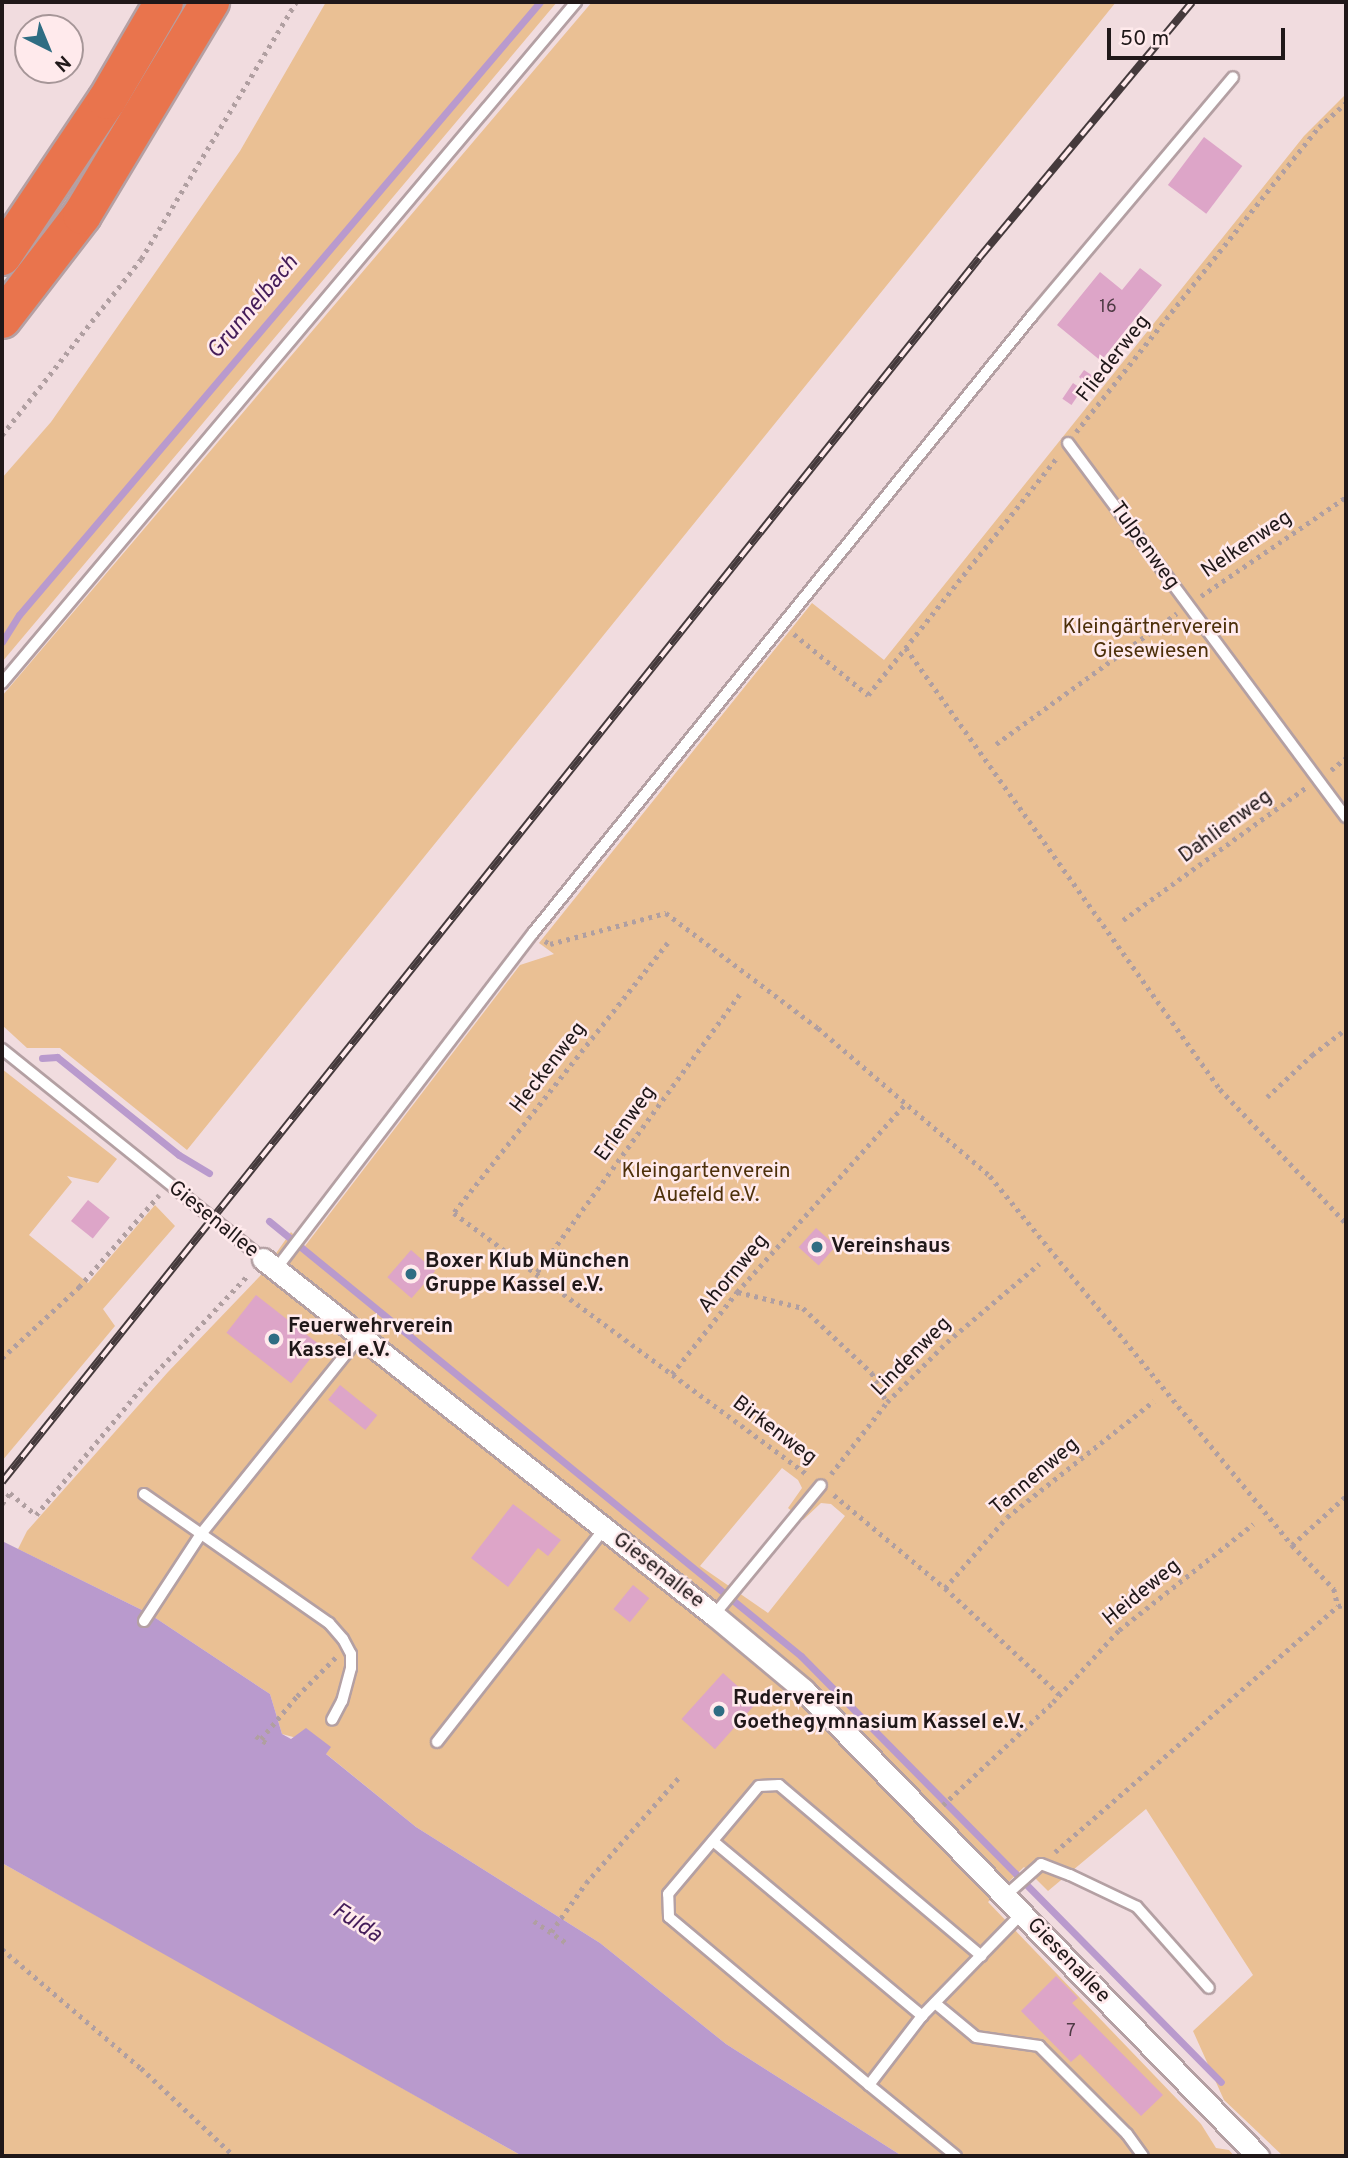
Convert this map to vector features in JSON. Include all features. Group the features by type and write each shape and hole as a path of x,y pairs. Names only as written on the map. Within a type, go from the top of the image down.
{"highway":[{"path":"107,100 139,2"},
{"path":"2,256 107,100 164,2"},
{"path":"2,319 82,215 210,2"}],"street":[{"name":"Giesenallee","path":"276,1260 360,1336 605,1528 719,1609 1010,1891 1022,1913 1258,2156"}],"lane":[{"path":"2,683 576,2"},
{"path":"276,1260 301,1237 533,933 1032,316 1233,77"},
{"name":"Tulpenweg","path":"1068,443 1346,817"},
{"name":"Giesenallee","path":"2,1049 169,1184 276,1260"},
{"path":"144,1621 201,1534 360,1336"},
{"path":"719,1609 821,1485"},
{"path":"144,1494 329,1623 347,1647 351,1668 348,1684 332,1720"},
{"path":"438,1742 605,1528"},
{"path":"956,2156 669,1917 668,1894 759,1786 779,1785 981,1956"},
{"path":"713,1841 922,2017"},
{"path":"1010,1891 1041,1864 1137,1907 1209,1988"},
{"path":"869,2085 922,2017 1022,1913"},
{"path":"935,2003 976,2037 1039,2046 1127,2134 1143,2156"}],"path":[{"path":"2,435 141,259 296,2"},
{"name":"Fliederweg","path":"783,625 868,695 1319,127 1346,103"},
{"name":"Nelkenweg","path":"996,744 1188,605 1346,497"},
{"path":"906,648 1220,1089 1346,1223"},
{"name":"Dahlienweg","path":"1123,920 1346,758"},
{"path":"533,933 550,944 666,913 818,1028 990,1177 1292,1545 1334,1589 1338,1606"},
{"name":"Heckenweg","path":"454,1213 668,943"},
{"name":"Erlenweg","path":"537,1272 740,994"},
{"path":"1268,1097 1312,1055 1346,1029"},
{"name":"Ahornweg","path":"672,1374 737,1292 906,1103"},
{"path":"2,1358 79,1287 169,1184"},
{"name":"Birkenweg","path":"454,1213 821,1485 945,1588 1059,1694"},
{"path":"2,1504 10,1493 36,1515 144,1385 276,1260"},
{"name":"Lindenweg","path":"821,1485 887,1402 947,1342 1039,1264"},
{"path":"737,1292 803,1308 872,1373 887,1402"},
{"name":"Tannenweg","path":"945,1588 1007,1517 1154,1401"},
{"path":"1292,1545 1346,1496"},
{"name":"Heideweg","path":"951,1798 1059,1694 1119,1630 1253,1524"},
{"path":"1041,1864 1338,1606 1346,1605"},
{"path":"268,1744 259,1738 347,1647"},
{"path":"551,1931 586,1882 679,1777"},
{"path":"534,1921 567,1943"},
{"path":"2,1949 141,2068 234,2156"}],"green space":[{"path":"326,2 557,2 2,662 2,478 51,422 240,151"},
{"path":"592,2 1116,2 187,1150 60,1048 27,1048 2,1025 2,696"},
{"path":"1346,94 1346,2156 1283,2156 1224,2100 1193,2031 1253,1975 1146,1809 1048,1891 1024,1867 988,1902 1201,2124 1216,2148 1229,2150 1234,2156 902,2156 726,2044 600,1943 416,1827 325,1753 330,1747 282,1734 270,1694 148,1613 18,1549 27,1531 168,1372 260,1276 291,1232 305,1246 520,965 554,954 539,943 812,603 884,660 1304,136","holes":["782,1468 798,1480 802,1488 788,1508 803,1520 821,1503 831,1504 845,1516 768,1613 700,1566"]},
{"path":"2,1069 117,1159 98,1183 67,1176 72,1182 29,1235 88,1283 155,1205 175,1226 103,1309 115,1326 2,1461"},
{"path":"2,1863 219,1984 522,2156 2,2156"}],"water":[{"name":"Fulda","path":"2,1541 148,1613 270,1694 282,1734 291,1739 306,1728 331,1747 326,1754 416,1827 600,1943 726,2044 902,2156 522,2156 2,1863"}],"building":[{"path":"1204,137 1242,166 1206,214 1168,185"},
{"path":"1140,268 1162,285 1101,361 1057,325 1100,272 1122,290"},
{"path":"1084,370 1093,376 1087,384 1079,377"},
{"path":"1073,383 1082,389 1071,405 1062,399"},
{"path":"88,1200 110,1218 93,1239 71,1221"},
{"name":"Vereinshaus","path":"816,1228 836,1246 819,1265 799,1247"},
{"name":"Boxer Klub München Gruppe Kassel e.V.","path":"411,1250 435,1271 412,1298 387,1277"},
{"name":"Feuerwehrverein Kassel e.V.","path":"256,1295 321,1345 291,1383 226,1333"},
{"path":"340,1385 377,1415 365,1430 328,1400"},
{"path":"513,1504 561,1540 548,1556 538,1548 508,1587 471,1558"},
{"path":"633,1585 649,1598 630,1622 613,1609"},
{"name":"Ruderverein Goethegymnasium Kassel e.V.","path":"723,1673 756,1703 715,1749 682,1719"},
{"path":"1056,1976 1078,1998 1072,2003 1163,2095 1141,2116 1080,2054 1071,2062 1021,2011"}],"waterway":[{"name":"Grunnelbach","path":"2,642 19,615 540,2"},
{"path":"42,1058 57,1057 179,1155 209,1173"},
{"path":"269,1221 801,1656 1221,2082"}],"railway":[{"path":"2,1482 979,258 1192,2"}],"place":[{"name":"Vereinshaus","path":"817,1247"},
{"name":"Boxer Klub München Gruppe Kassel e.V.","path":"411,1274"},
{"name":"Feuerwehrverein Kassel e.V.","path":"274,1339"},
{"name":"Ruderverein Goethegymnasium Kassel e.V.","path":"719,1711"}],"park label":[{"name":"Kleingärtnerverein Giesewiesen","path":"1151,640"},
{"name":"Kleingartenverein Auefeld e.V.","path":"706,1184"}]}
